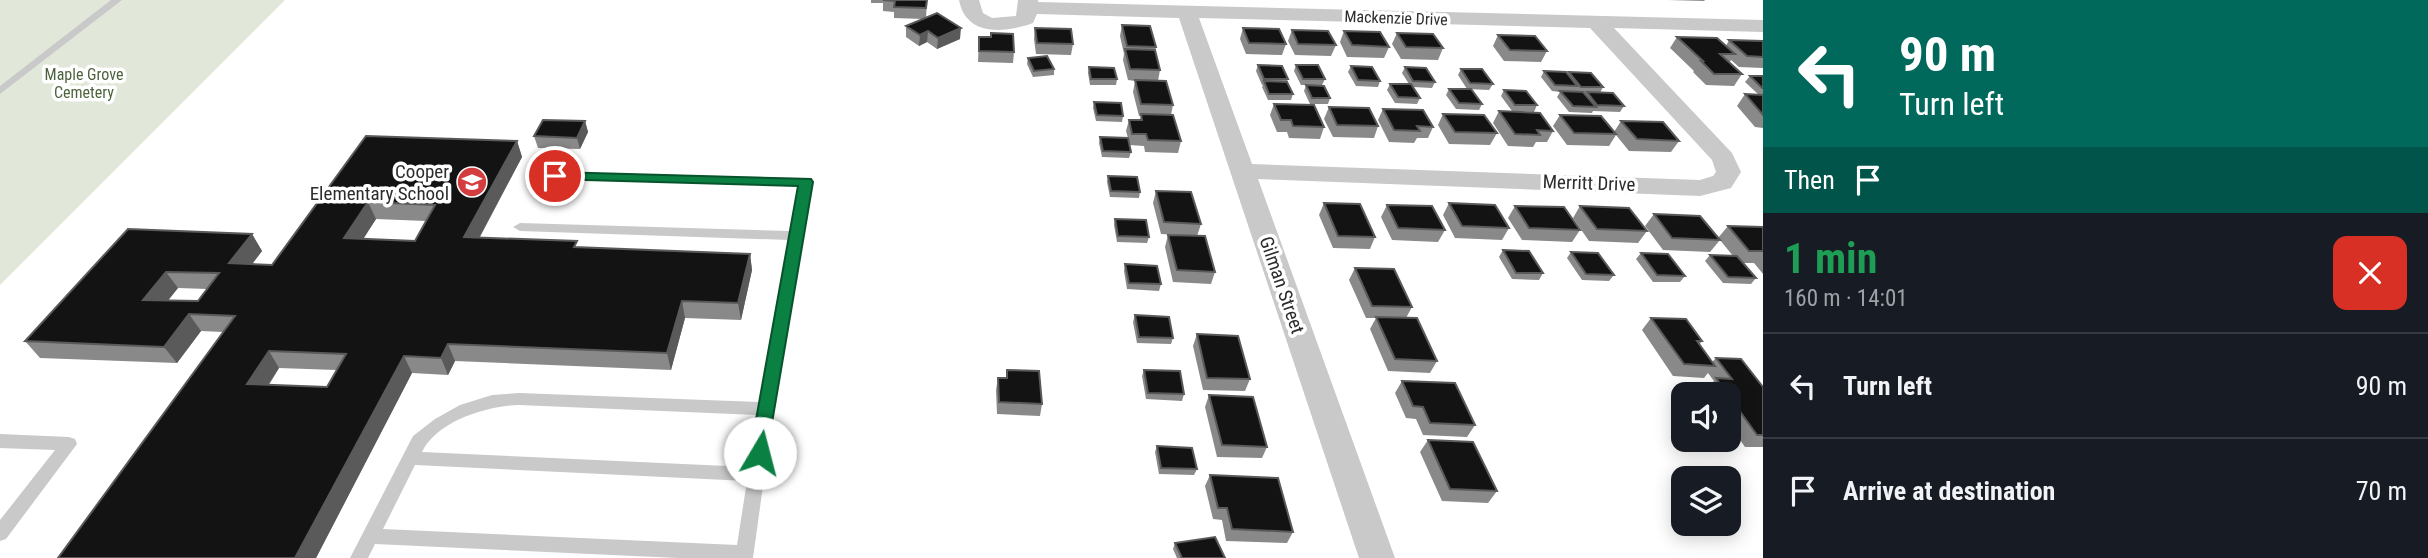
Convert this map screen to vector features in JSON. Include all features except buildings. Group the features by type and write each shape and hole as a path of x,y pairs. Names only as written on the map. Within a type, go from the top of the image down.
{"street":[{"name":"Mackenzie Drive","path":"969,0 972,15 991,24 1027,19 1029,4 1187,12 1763,26"},
{"name":"Gilman Street","path":"1187,12 1377,558"},
{"name":"Merritt Drive","path":"1242,171 1700,188 1722,182 1729,172 1723,158 1597,23"}],"lane":[{"path":"0,91 117,0"},
{"path":"370,536 745,555 766,409 806,182 555,176"},
{"path":"520,227 796,236"},
{"path":"359,558 409,458 431,428 473,407 502,398 766,409"},
{"path":"0,441 69,444 0,533"},
{"path":"409,458 756,474"}],"green space":[{"name":"Maple Grove Cemetery","path":"0,0 285,0 0,285"}],"place":[{"name":"Cooper Elementary School","path":"472,182"}],"route":[{"path":"555,176 806,182 768,392 760,453"}]}
